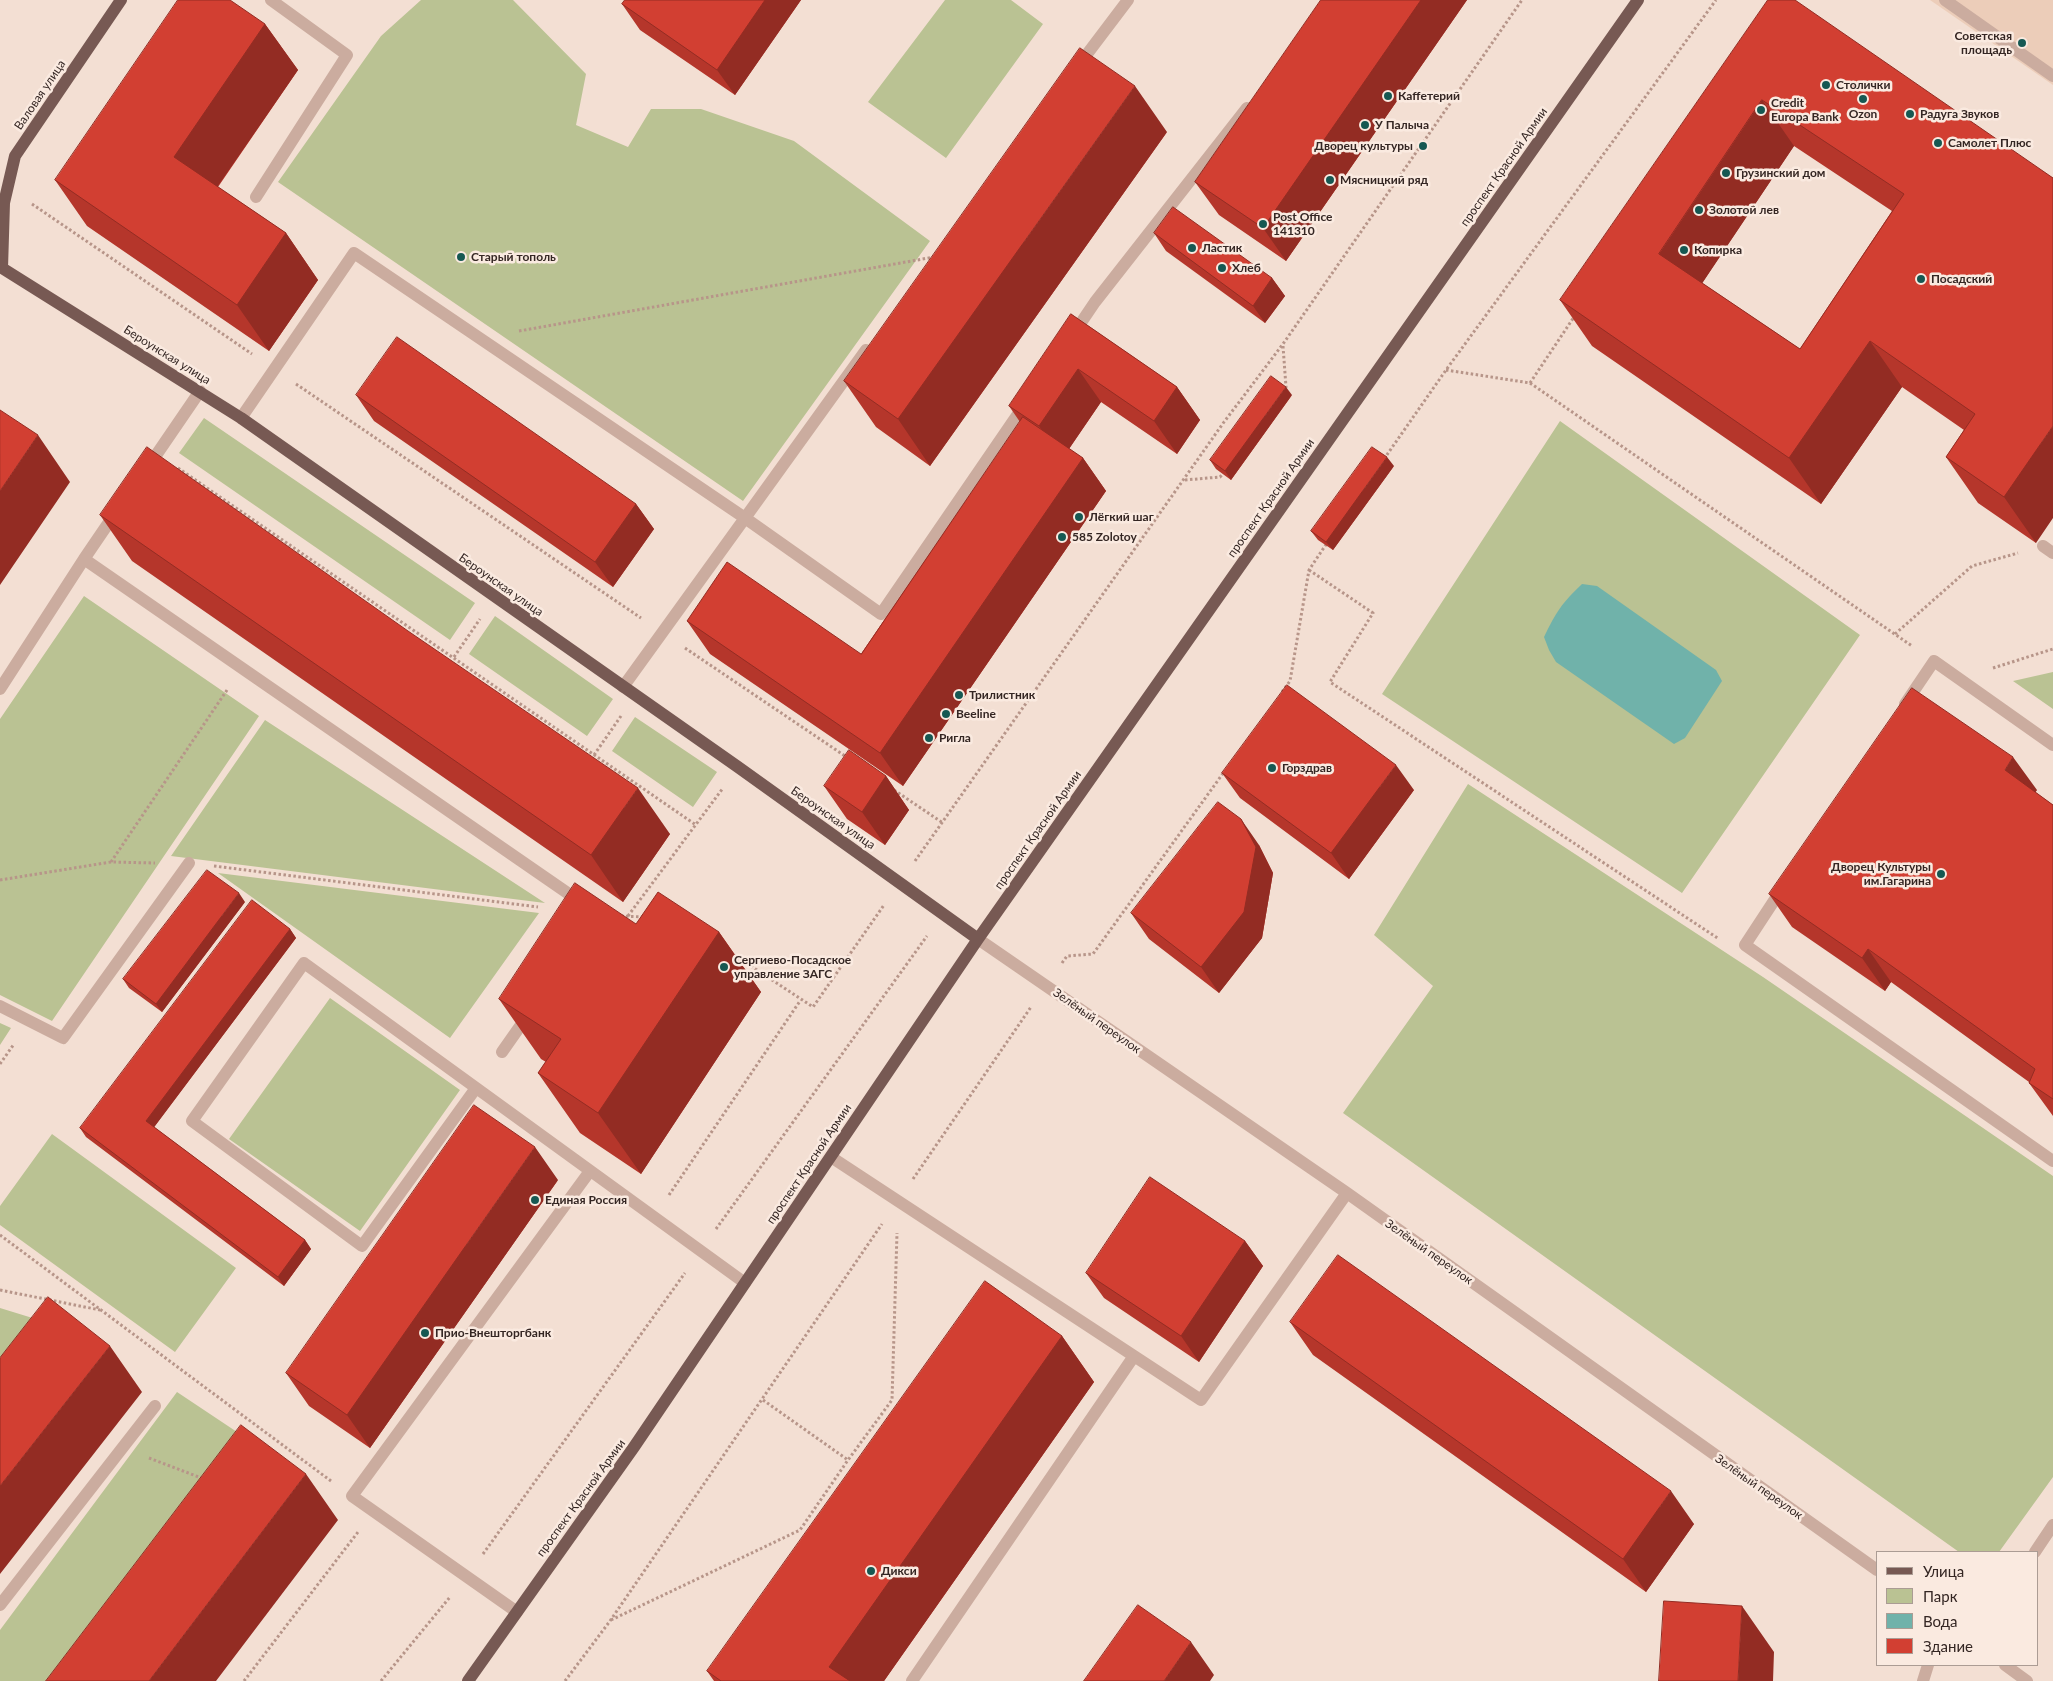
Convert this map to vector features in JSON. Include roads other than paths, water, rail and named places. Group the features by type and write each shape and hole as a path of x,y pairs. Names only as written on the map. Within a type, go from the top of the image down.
{"main road":[{"name":"Валовая улица","path":"1,269 4,203 15,156 121,0"},
{"name":"проспект Красной Армии","path":"468,1681 634,1447 978,939 1638,0"},
{"name":"Бероунская улица","path":"1,269 241,418 738,767 978,939"}],"street":[{"path":"256,198 347,55 271,0"},
{"path":"1068,79 1128,0"},
{"path":"1945,0 2053,76"},
{"path":"1066,343 1095,302 1253,101"},
{"path":"241,418 354,253 745,518 880,614 1033,393"},
{"path":"623,687 876,336"},
{"path":"140,478 200,391"},
{"path":"0,689 123,502"},
{"path":"84,559 600,915"},
{"path":"1896,718 1934,661 2053,745"},
{"path":"0,1006 64,1038 189,863"},
{"path":"1788,880 1744,945 2053,1161"},
{"name":"Зелёный переулок","path":"978,939 1347,1193 1876,1569"},
{"path":"476,1088 362,1246 192,1121 304,963 745,1283"},
{"path":"502,1052 536,1004"},
{"path":"831,1157 1202,1400 1347,1193"},
{"path":"517,1612 352,1496 590,1171"},
{"path":"912,1681 1134,1356"},
{"path":"0,1605 124,1448 154,1406"},
{"path":"2035,1551 2053,1525"},
{"path":"1923,1681 1928,1666"},
{"path":"2006,1666 2027,1681"}],"water":[{"path":"1582,584 1597,586 1716,670 1722,681 1685,738 1674,744 1556,662 1544,637 1560,608"}],"place":[{"name":"Советская площадь","path":"2022,43"},
{"name":"Столички","path":"1826,85"},
{"name":"Каffетерий","path":"1388,96"},
{"name":"Ozon","path":"1863,99"},
{"name":"Credit Europa Bank","path":"1761,110"},
{"name":"Радуга Звуков","path":"1910,114"},
{"name":"У Палыча","path":"1365,125"},
{"name":"Самолет Плюс","path":"1938,143"},
{"name":"Дворец культуры","path":"1423,146"},
{"name":"Грузинский дом","path":"1726,173"},
{"name":"Мясницкий ряд","path":"1330,180"},
{"name":"Золотой лев","path":"1699,210"},
{"name":"Post Office 141310","path":"1263,224"},
{"name":"Ластик","path":"1192,248"},
{"name":"Копирка","path":"1684,250"},
{"name":"Старый тополь","path":"461,257"},
{"name":"Хлеб","path":"1222,268"},
{"name":"Посадский","path":"1921,279"},
{"name":"Лёгкий шаг","path":"1079,517"},
{"name":"585 Zolotoy","path":"1062,537"},
{"name":"Трилистник","path":"959,695"},
{"name":"Beeline","path":"946,714"},
{"name":"Ригла","path":"929,738"},
{"name":"Горздрав","path":"1272,768"},
{"name":"Дворец Культуры им.Гагарина","path":"1941,874"},
{"name":"Сергиево-Посадское управление ЗАГС","path":"724,967"},
{"name":"Единая Россия","path":"535,1200"},
{"name":"Прио-Внешторгбанк","path":"425,1333"},
{"name":"Дикси","path":"871,1571"}]}
